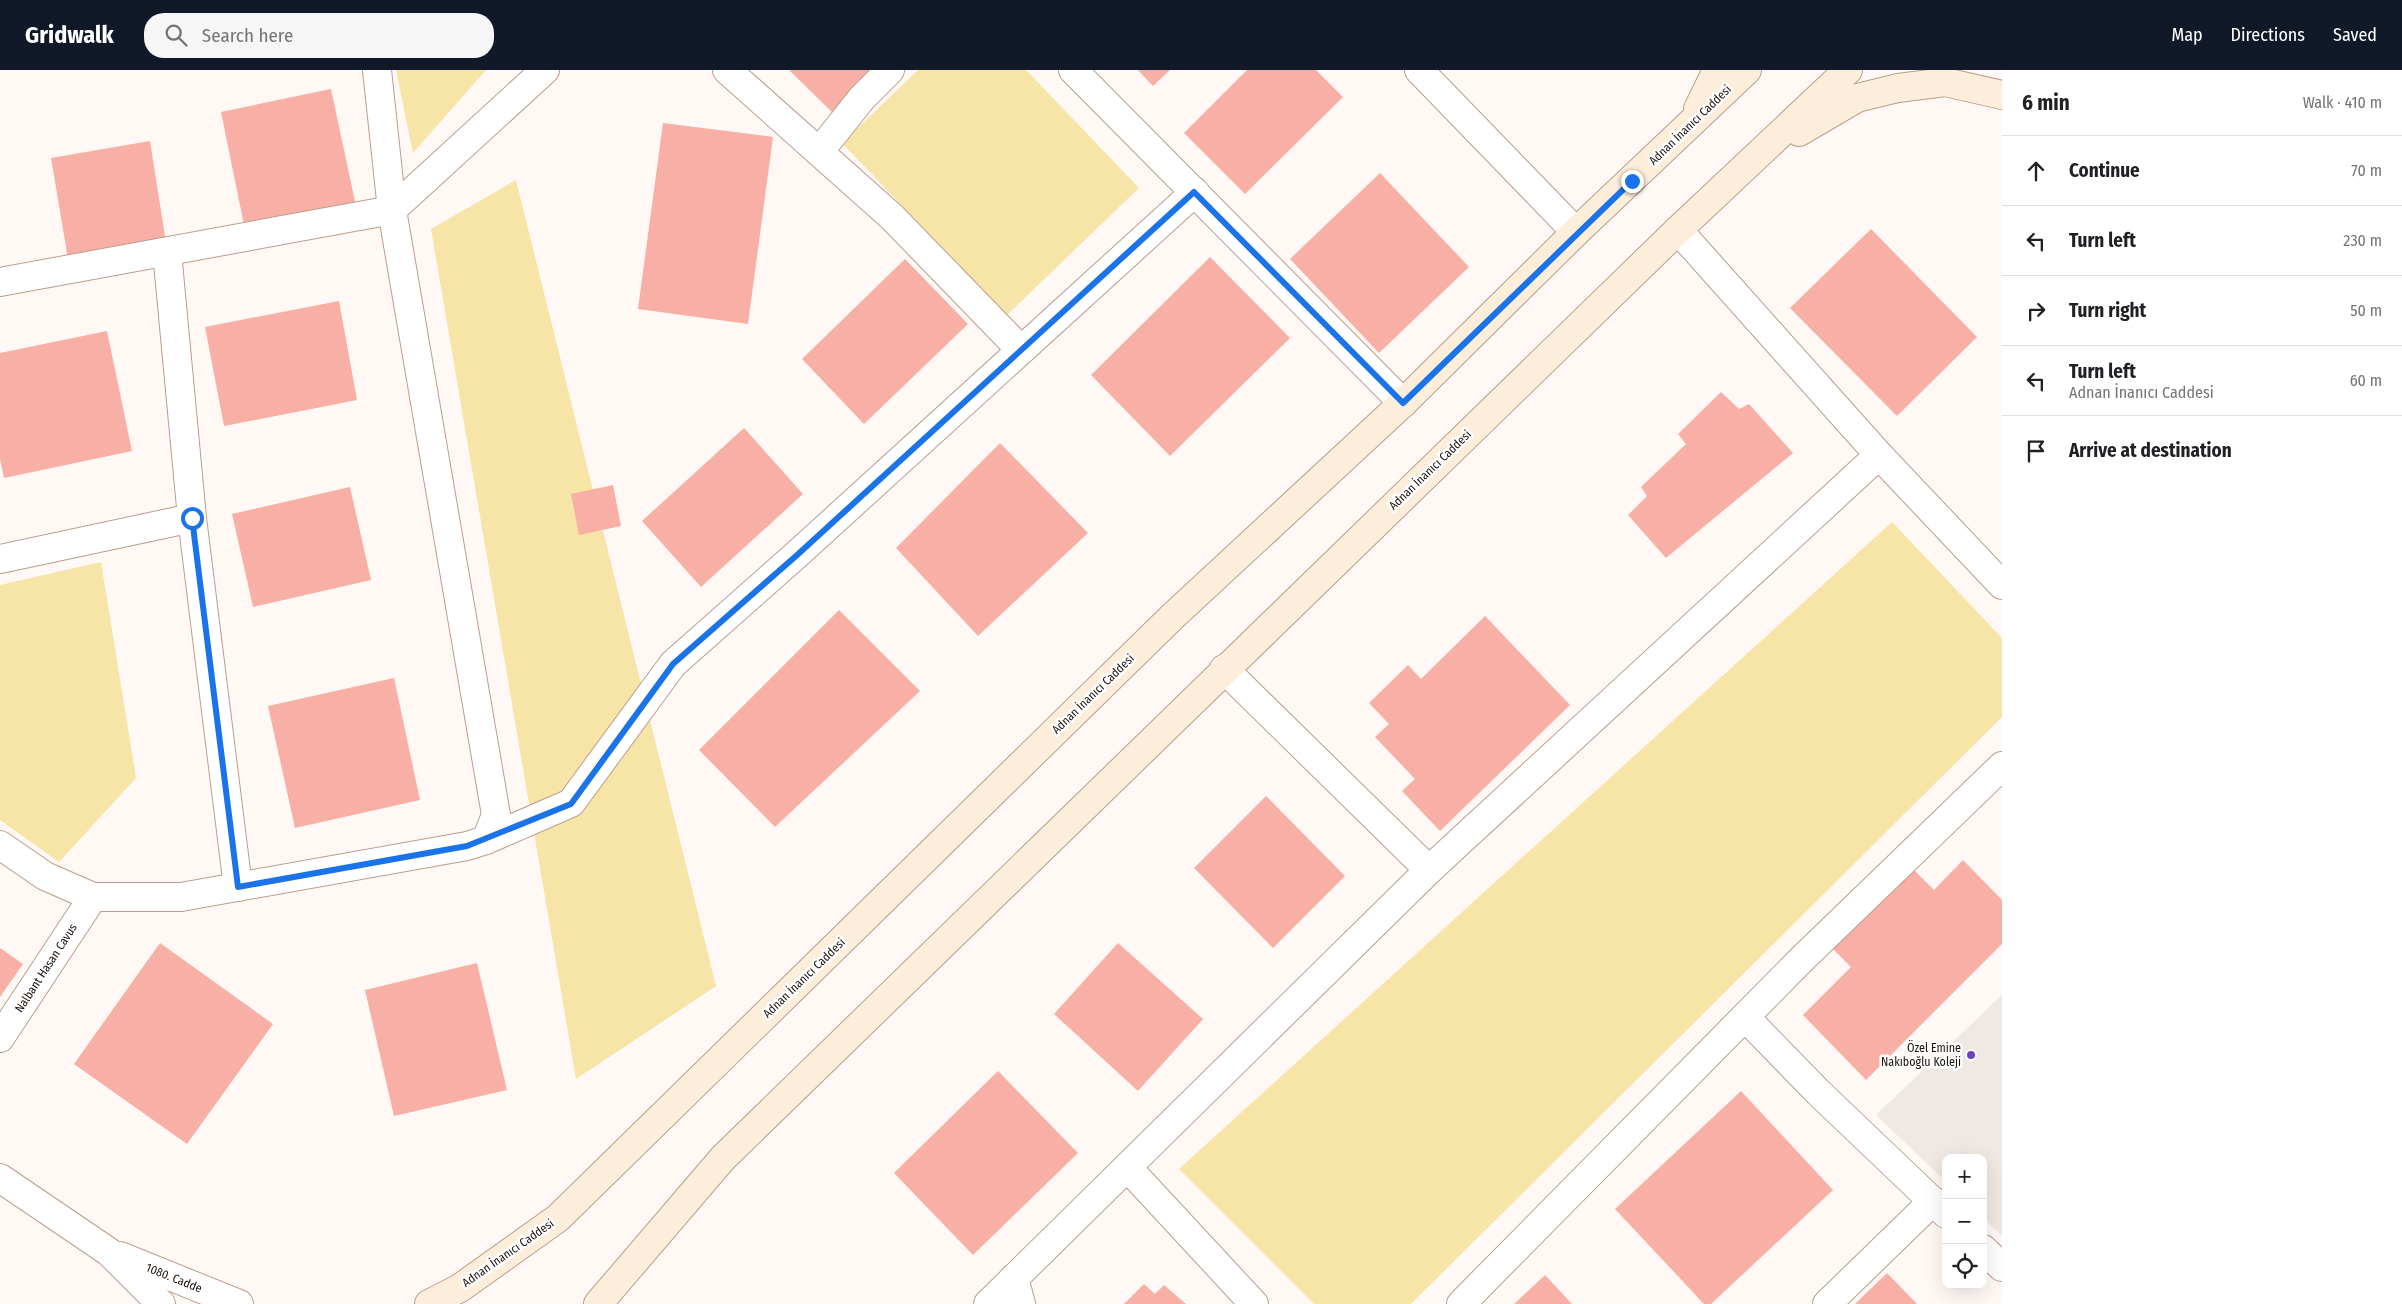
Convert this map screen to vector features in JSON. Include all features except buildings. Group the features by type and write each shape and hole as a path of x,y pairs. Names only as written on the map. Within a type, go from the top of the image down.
{"main road":[{"path":"1691,124 1717,70"},
{"name":"Adnan İnanıcı Caddesi","path":"429,1304 460,1288 558,1218 1172,617 1403,403 1576,232 1748,70"},
{"name":"Adnan İnanıcı Caddesi","path":"598,1304 723,1158 1224,669 1678,230 1848,70"},
{"path":"1758,155 1858,98 1898,88 1945,82 2002,95"}],"street":[{"path":"377,70 392,210 496,815 486,840"},
{"path":"0,282 392,210 545,70"},
{"path":"727,70 892,217 1021,350"},
{"path":"819,152 862,98 890,70"},
{"path":"1073,70 1403,403"},
{"path":"1419,70 1576,232"},
{"path":"0,845 45,876 93,897 182,897 467,846 486,840 571,804 673,664 1194,192"},
{"path":"1678,230 1879,454 2002,585"},
{"path":"167,252 192,518 238,887"},
{"path":"988,1304 1126,1166 1429,870 1879,454"},
{"path":"0,559 192,518"},
{"path":"1224,669 1429,870"},
{"path":"1461,1304 1802,959 2002,766"},
{"name":"Nalbant Hasan Cavus","path":"0,1038 93,897"},
{"path":"1745,1017 1818,1092 1939,1208 1827,1304"},
{"path":"1126,1166 1254,1304"},
{"name":"1080. Cadde","path":"0,1178 109,1252 162,1304"},
{"name":"1080. Cadde","path":"109,1252 239,1304"},
{"path":"1987,1253 2002,1267"},
{"path":"1014,1278 1022,1304"}],"shaded area":[{"path":"396,70 486,70 413,153"},
{"path":"918,70 1026,70 1139,188 1007,315 842,143"},
{"path":"516,180 716,986 576,1079 431,229"},
{"path":"1892,522 2002,638 2002,717 1411,1304 1314,1304 1179,1169"},
{"path":"101,562 136,778 59,862 0,820 0,585"},
{"name":"Özel Emine Nakıboğlu Koleji","path":"2002,995 2002,1236 1987,1222 1987,1154 1942,1154 1942,1178 1876,1115"}],"place":[{"name":"Özel Emine Nakıboğlu Koleji","path":"1971,1055"}],"route":[{"path":"192,518 238,887 467,846 486,840 571,804 673,664 796,556 1194,192 1403,403 1576,232 1632,181"}]}
